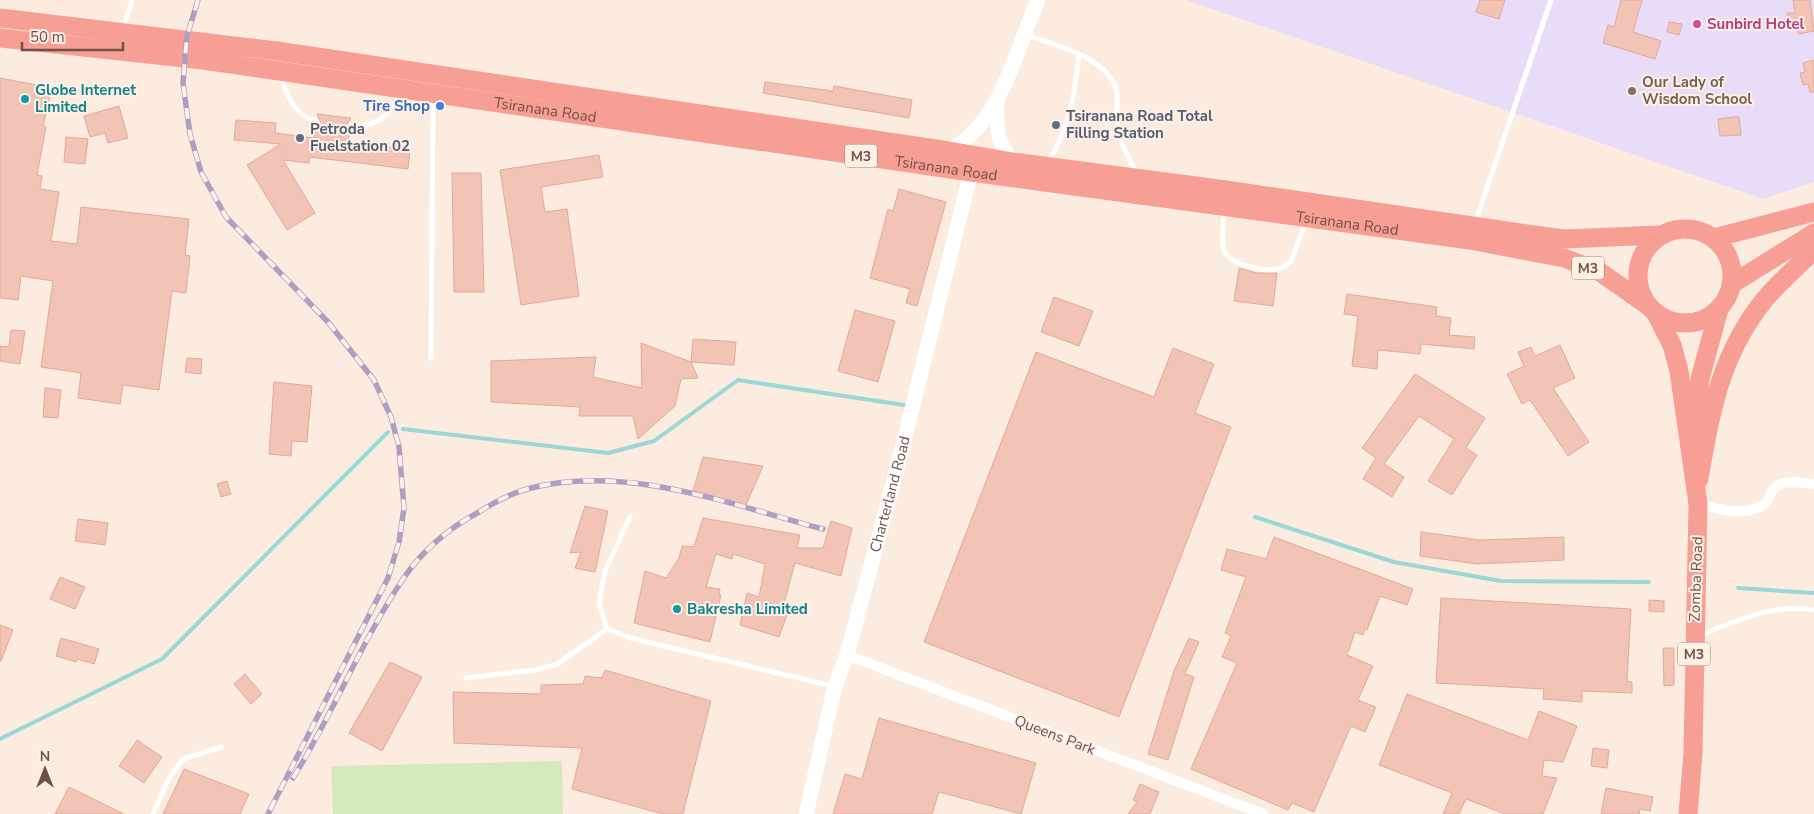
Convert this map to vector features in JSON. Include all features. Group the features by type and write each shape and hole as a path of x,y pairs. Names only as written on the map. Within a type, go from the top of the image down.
{"highway":[{"name":"M3","path":"0,18 122,32 168,47"},
{"name":"M3","path":"0,38 168,47 205,51"},
{"name":"Tsiranana Road","path":"205,51 949,151 1013,162 1139,178 1564,239 1659,236"},
{"name":"Tsiranana Road","path":"205,51 278,71 970,172 1470,240 1564,258 1600,272 1652,310"},
{"path":"1732,284 1732,267 1728,256 1714,238 1814,212"},
{"name":"M3","path":"1698,499 1679,371 1672,345 1638,285 1637,274 1643,252 1659,236 1681,228 1693,229 1714,238"},
{"path":"1732,284 1814,233"},
{"path":"1698,499 1710,412 1734,346 1766,298 1814,250"},
{"name":"M3","path":"1652,310 1666,319 1688,323 1699,321 1719,309 1726,300 1732,284"},
{"name":"M3","path":"1690,455 1700,379 1719,309"},
{"name":"Zomba Road","path":"1688,814 1692,767 1698,499"}],"street":[{"path":"949,151 973,134 997,102 1038,0"},
{"path":"997,102 997,134 1001,148 1013,162"},
{"name":"Charterland Road","path":"806,814 835,686 847,655 900,461 970,172"},
{"path":"1698,499 1732,511 1751,510 1763,505 1779,485 1790,482 1814,484"},
{"name":"Queens Park","path":"847,655 1263,814"}],"lane":[{"path":"122,32 132,0"},
{"path":"1474,226 1551,0"},
{"path":"1023,34 1079,55 1093,62 1110,76 1117,94 1116,121 1119,135 1139,178"},
{"path":"1045,166 1067,128 1073,104 1079,55"},
{"path":"278,71 293,106 301,115 316,122"},
{"path":"350,126 375,123 388,114 404,89"},
{"path":"431,358 433,93"},
{"path":"1067,128 1119,135"},
{"path":"1224,206 1224,250 1229,259 1236,264 1255,267 1276,270 1291,261 1307,219"},
{"path":"607,630 599,603 605,571 630,517"},
{"path":"1694,638 1743,618 1773,610 1793,607 1814,610"},
{"path":"466,678 534,670 556,665 607,630"},
{"path":"607,630 630,638 835,686"},
{"path":"153,814 169,778 183,759 221,747"}],"shaded area":[{"name":"Our Lady of Wisdom School","path":"1186,0 1814,0 1814,182 1763,199"}],"green space":[{"path":"562,761 563,814 333,814 331,766"}],"building":[{"path":"1480,0 1505,0 1499,19 1476,12"},
{"path":"1621,0 1642,0 1633,32 1661,41 1655,59 1603,43 1608,25 1614,27"},
{"path":"1793,0 1810,0 1814,31 1798,34 1796,24 1789,26 1787,13 1795,13"},
{"path":"1669,22 1682,24 1679,35 1667,32"},
{"path":"1814,60 1814,92 1810,92 1808,84 1803,85 1800,73 1805,72 1803,63"},
{"path":"0,78 52,88 43,126 46,127 37,175 42,176 40,189 59,192 51,241 77,244 81,207 189,219 185,255 190,256 186,293 172,291 159,390 123,385 120,404 78,398 81,373 41,367 53,281 21,276 18,300 0,298"},
{"path":"765,82 833,91 834,86 912,100 909,118 763,93"},
{"path":"119,106 128,138 108,143 105,133 90,137 84,116"},
{"path":"317,114 351,118 346,126 350,130 348,142 410,150 408,169 310,157 309,163 283,160 315,213 287,230 247,165 281,144 234,140 236,120 276,123 275,133 314,138 316,126 321,123"},
{"path":"1739,117 1741,135 1720,136 1718,119"},
{"path":"66,137 88,139 85,164 64,162"},
{"path":"599,155 603,177 541,187 545,212 567,209 579,296 521,305 500,170"},
{"path":"452,173 481,173 484,292 454,292"},
{"path":"899,189 946,202 917,306 906,303 910,289 870,278 888,209 893,211"},
{"path":"1239,268 1257,273 1277,273 1273,306 1234,301"},
{"path":"1347,294 1437,307 1436,316 1451,318 1449,335 1475,337 1474,349 1421,344 1420,354 1378,350 1377,369 1352,366 1358,316 1344,314"},
{"path":"1054,297 1093,311 1079,346 1041,332"},
{"path":"855,310 895,321 878,382 838,371"},
{"path":"11,330 25,331 20,364 0,361 0,346 9,347"},
{"path":"693,339 736,342 734,365 691,362"},
{"path":"641,343 691,362 698,378 681,379 675,406 638,439 633,416 579,416 580,407 491,402 491,361 596,357 593,377 642,388"},
{"path":"1560,345 1575,378 1553,388 1589,442 1568,456 1530,400 1522,404 1507,374 1524,366 1518,352 1531,347 1535,356"},
{"path":"1173,348 1214,364 1195,413 1231,427 1119,717 924,642 1036,352 1154,397"},
{"path":"187,358 202,359 201,374 185,372"},
{"path":"1415,374 1485,418 1466,448 1477,455 1452,495 1428,481 1454,439 1419,416 1384,464 1404,477 1392,497 1363,479 1376,458 1362,448"},
{"path":"274,382 312,386 307,442 292,441 291,456 269,454"},
{"path":"45,388 61,390 58,418 43,417"},
{"path":"703,457 763,466 745,507 693,491"},
{"path":"227,481 231,494 221,497 217,484"},
{"path":"585,506 608,511 595,572 575,568 581,552 570,553"},
{"path":"703,518 800,535 797,548 823,548 831,521 852,528 841,576 795,563 783,607 789,609 779,637 740,625 747,593 759,597 765,564 733,554 732,559 716,554 706,587 720,589 719,595 721,595 710,642 634,623 645,571 666,578 679,558 682,546 694,547"},
{"path":"78,519 108,523 105,545 75,541"},
{"path":"1421,532 1480,540 1564,537 1564,560 1477,564 1420,556"},
{"path":"1274,537 1413,589 1407,605 1380,596 1367,630 1365,629 1363,635 1355,632 1347,655 1373,666 1358,700 1376,707 1365,732 1351,726 1314,812 1292,803 1288,810 1191,769 1237,663 1222,657 1231,636 1225,633 1246,577 1221,570 1227,549 1266,559"},
{"path":"60,577 85,587 75,609 50,599"},
{"path":"1441,598 1631,609 1627,681 1632,682 1632,693 1582,691 1582,702 1543,699 1544,689 1436,683"},
{"path":"1649,600 1664,601 1664,612 1649,611"},
{"path":"0,625 13,630 1,661 0,661"},
{"path":"61,638 99,649 94,664 77,659 76,662 56,656"},
{"path":"1189,638 1199,642 1185,674 1194,677 1168,760 1148,754 1174,671"},
{"path":"1663,648 1674,648 1674,685 1664,686"},
{"path":"390,662 422,677 382,751 349,733"},
{"path":"605,670 711,701 683,814 663,814 572,789 582,748 454,743 453,692 541,694 541,685 583,684 585,676 602,678"},
{"path":"245,674 262,694 251,704 234,684"},
{"path":"1407,694 1528,740 1539,711 1577,726 1563,762 1544,760 1542,776 1557,778 1543,814 1505,814 1466,799 1459,814 1443,814 1452,793 1379,765"},
{"path":"879,718 1036,763 1021,814 939,792 932,814 833,814 845,774 862,779"},
{"path":"137,740 162,757 144,783 119,766"},
{"path":"1593,748 1609,750 1607,768 1591,766"},
{"path":"184,769 249,794 240,814 163,814"},
{"path":"1140,784 1159,792 1150,814 1128,814 1137,802 1133,800"},
{"path":"69,787 124,814 55,814"},
{"path":"1606,788 1653,797 1650,811 1640,809 1639,814 1601,814"}],"waterway":[{"path":"403,429 608,453 654,441 738,380 904,405"},
{"path":"0,739 162,659 388,432"},
{"path":"1255,517 1394,562 1501,581 1649,582"},
{"path":"1738,588 1814,593"}],"railway":[{"path":"198,0 187,36 183,83 190,134 201,172 226,217 328,322 374,380 391,417 399,447 404,508 399,542 388,578 268,814"},
{"path":"293,778 374,628 410,569 427,550 447,533 468,518 508,496 527,489 564,482 601,481 639,484 713,499 823,529"}],"place":[{"name":"Sunbird Hotel","path":"1697,24"},
{"name":"Our Lady of Wisdom School","path":"1632,91"},
{"name":"Globe Internet Limited","path":"25,99"},
{"name":"Tire Shop","path":"440,106"},
{"name":"Tsiranana Road Total Filling Station","path":"1056,125"},
{"name":"Petroda Fuelstation 02","path":"300,138"},
{"name":"Bakresha Limited","path":"677,609"}]}
